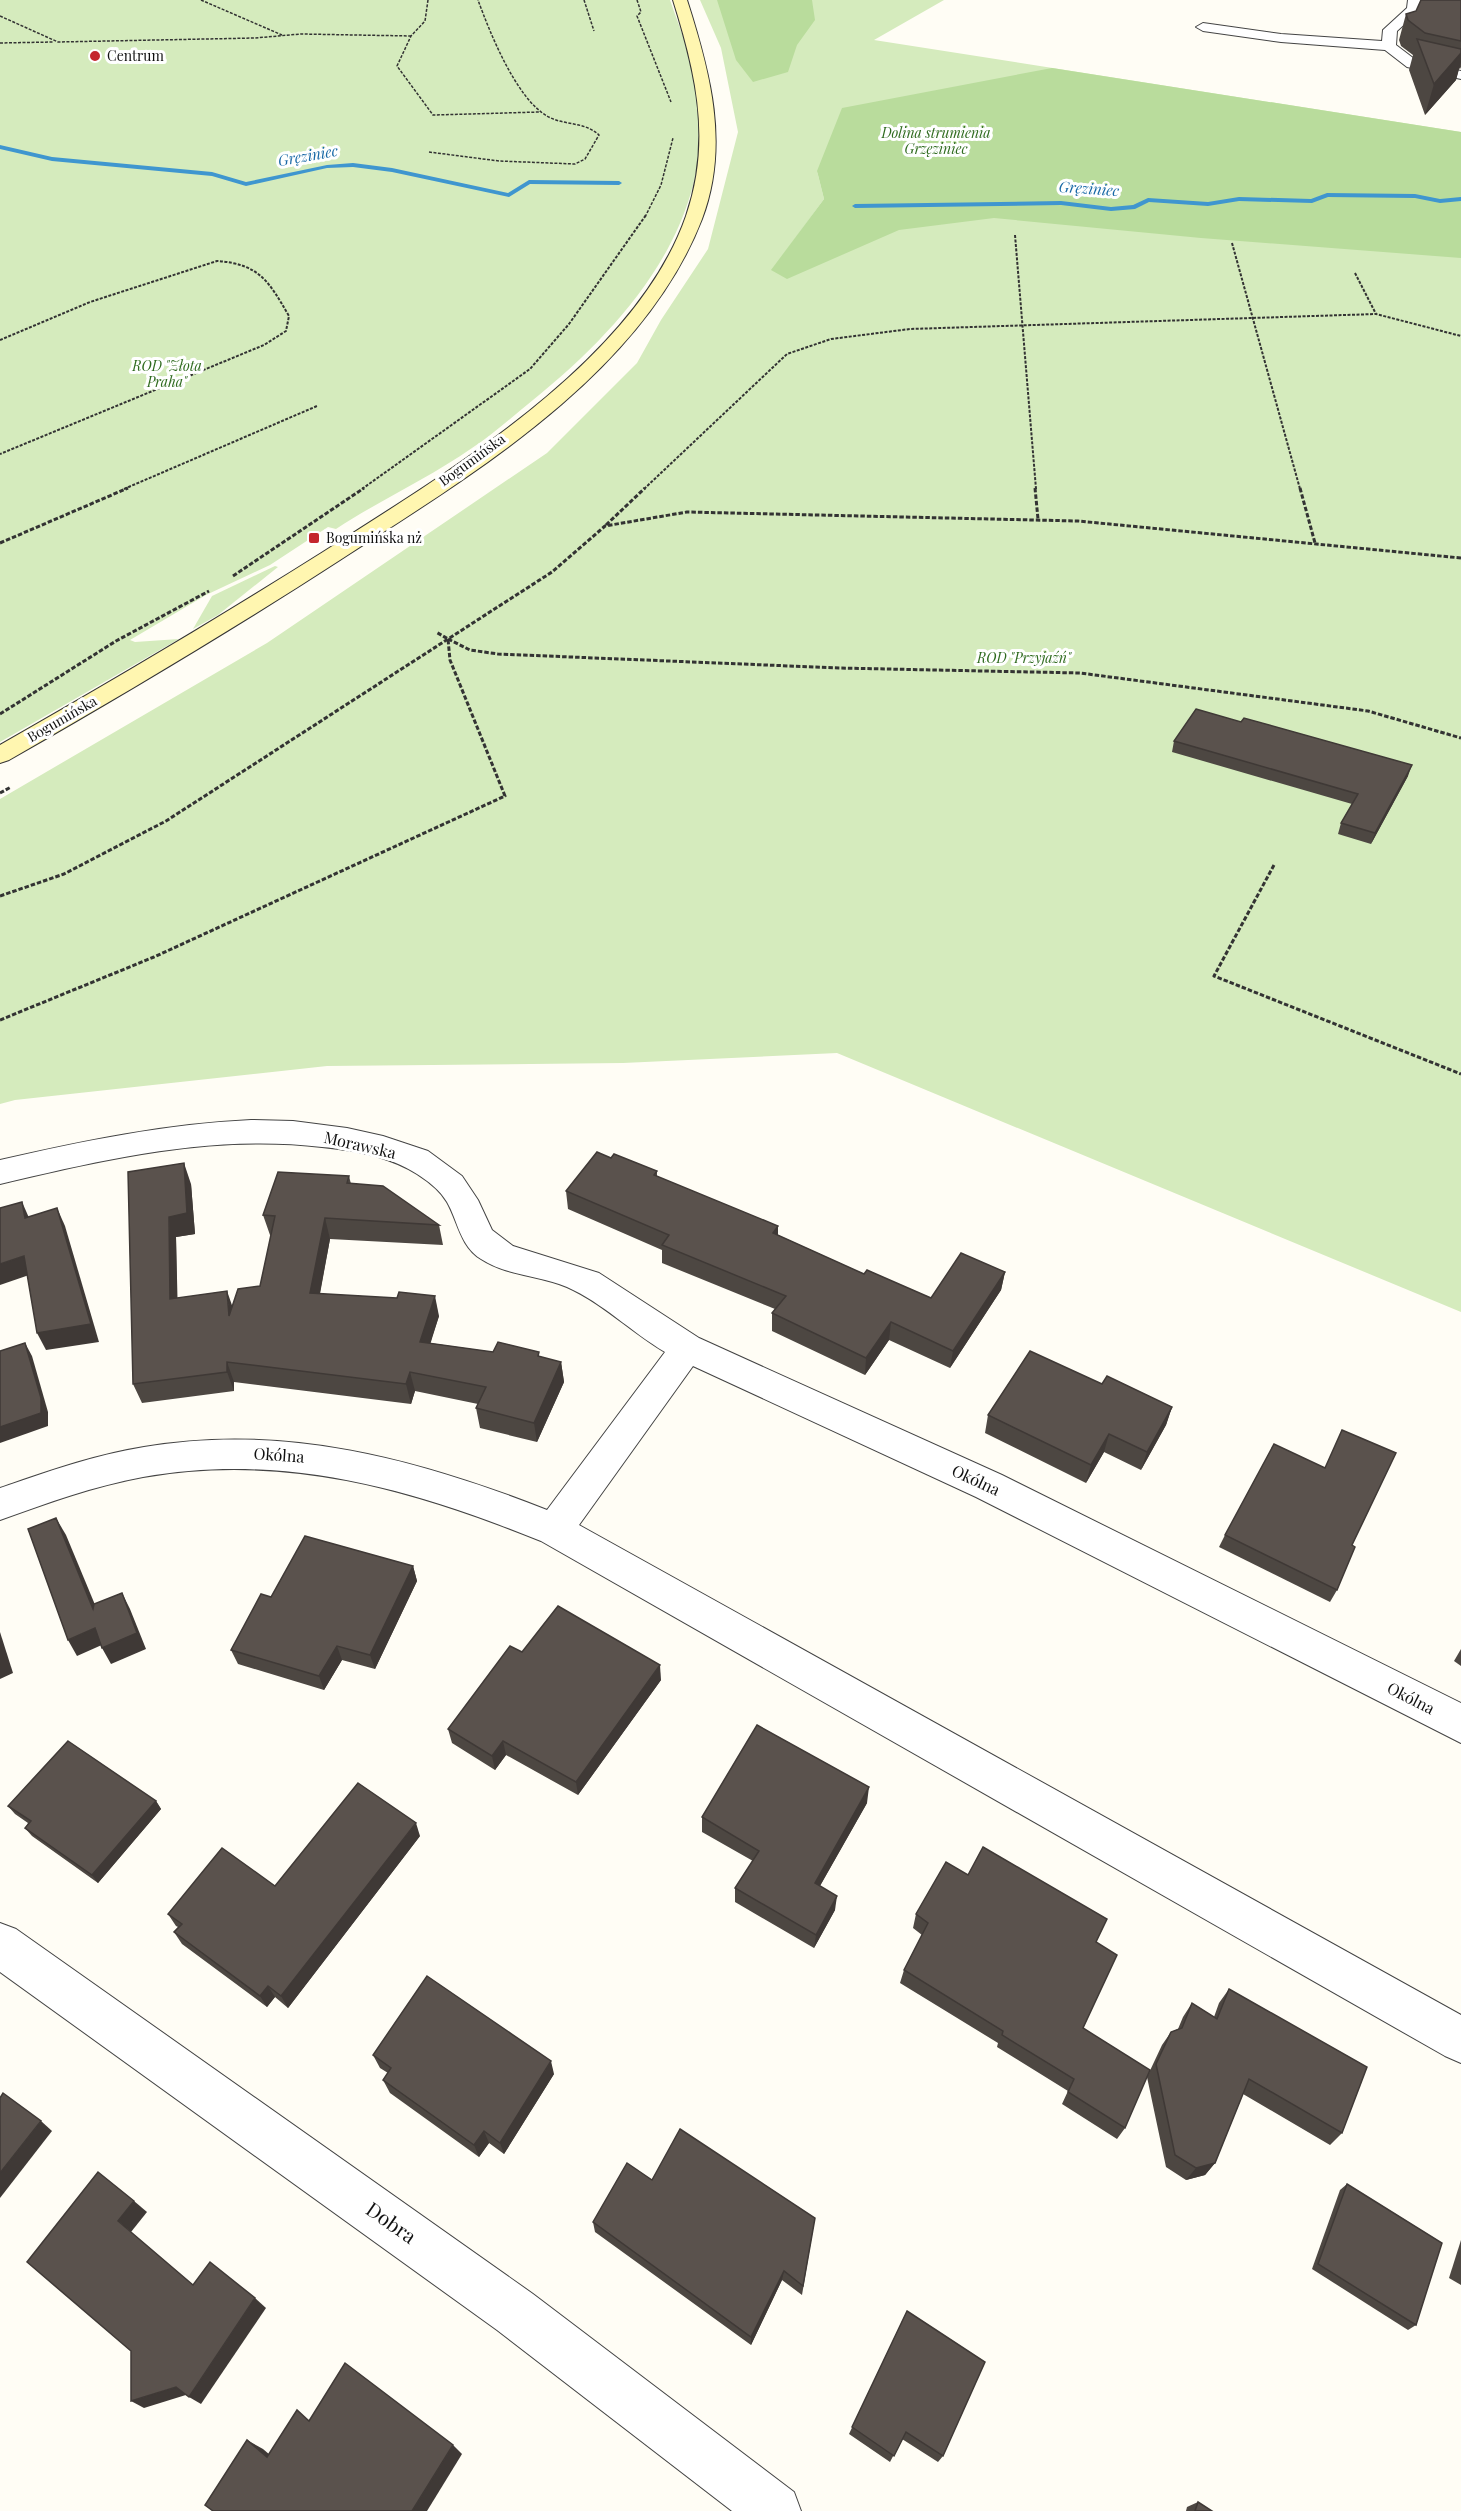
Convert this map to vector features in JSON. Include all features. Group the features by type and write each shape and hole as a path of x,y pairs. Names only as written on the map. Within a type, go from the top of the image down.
{"street":[{"name":"Bogumińska","path":"0,755 196,640 432,489 551,400 616,340 642,310 676,259 695,216 708,159 710,113 707,90 680,0"},
{"path":"1415,0 1413,9 1390,30 1389,46 1399,58 1422,68 1461,75"},
{"path":"1203,27 1218,33 1389,46"},
{"name":"Morawska","path":"0,1172 129,1143 204,1132 264,1129 296,1131 383,1147 425,1164 448,1180 461,1200 476,1234 488,1247 505,1259 577,1277 604,1290 651,1327 687,1348"},
{"path":"554,1530 687,1348"},
{"name":"Okólna","path":"687,1348 989,1486 1461,1724"},
{"name":"Okólna","path":"0,1504 48,1485 144,1460 192,1454 274,1453 351,1463 413,1478 466,1495 554,1530 1461,2040"},
{"name":"Dobra","path":"0,1945 515,2312 774,2511"}],"path":[{"path":"201,0 282,36"},
{"path":"428,0 425,21 411,36 397,66 433,115 541,112"},
{"path":"429,152 554,165 575,164 585,159 598,135 595,130 550,118 541,112 507,65 478,0"},
{"path":"584,0 594,31"},
{"path":"637,0 641,12 637,16 675,110"},
{"path":"0,16 58,42"},
{"path":"0,43 142,42 282,36 411,36"},
{"path":"232,578 419,451 530,369 569,324 650,209 661,185 664,167 676,130"},
{"path":"1015,235 1038,519"},
{"path":"1232,243 1315,543"},
{"path":"0,340 90,302 217,261 239,261 253,267 273,288 289,316 286,330 264,345 0,454"},
{"path":"1355,273 1376,314"},
{"path":"0,896 64,874 166,821 552,572 582,548 787,354 803,346 850,336 910,329 1376,314 1461,336"},
{"path":"0,543 317,406"},
{"path":"605,526 687,512 1038,519 1461,558"},
{"path":"0,714 116,641 213,589"},
{"path":"436,632 470,650 498,654 838,668 1080,673 1368,711 1461,738"},
{"path":"0,1020 154,957 505,796 450,660 448,639"},
{"path":"1274,865 1214,976 1461,1074"}],"green space":[{"name":"ROD \"Złota Praha\"","path":"0,0 670,0 696,79 700,138 693,183 679,226 658,266 632,303 568,370 496,431 456,459 336,529 328,527 270,565 206,595 130,640 135,642 179,639 0,742"},
{"name":"ROD \"Przyjaźń\"","path":"700,0 944,0 874,40 1461,132 1461,1312 837,1053 623,1063 327,1066 15,1100 0,1104 0,799 267,643 547,453 637,363 661,320 708,249 738,132 721,48","holes":["817,171 852,250 772,270 824,199"]},
{"path":"717,0 812,0 815,20 797,45 788,72 753,82 736,60"},
{"name":"Dolina strumienia Grzęziniec","path":"1052,68 1461,132 1461,258 1201,238 994,218 899,230 787,279 771,270 824,199 817,171 842,108"},
{"path":"275,566 278,567 218,615 193,629 212,596"}],"building":[{"path":"1421,0 1461,0 1461,41 1425,33 1408,20 1406,14 1416,11"},
{"path":"1417,39 1461,49 1461,53 1434,84"},
{"path":"1196,709 1241,722 1244,718 1412,765 1375,833 1341,823 1358,794 1174,741"},
{"path":"597,1152 611,1158 614,1154 657,1171 654,1175 778,1226 773,1233 864,1274 867,1270 931,1298 961,1253 1005,1272 953,1351 891,1322 866,1358 772,1313 786,1296 662,1245 669,1235 566,1191"},
{"path":"184,1163 187,1213 169,1217 170,1299 227,1291 229,1316 238,1289 260,1286 275,1216 263,1215 278,1172 349,1176 347,1183 383,1186 439,1225 325,1218 310,1293 397,1298 399,1292 435,1296 420,1342 493,1352 498,1342 539,1352 538,1356 561,1362 534,1423 476,1408 486,1387 410,1372 406,1384 227,1362 227,1372 133,1384 128,1172"},
{"path":"22,1202 25,1218 57,1208 91,1324 37,1333 24,1256 0,1264 0,1208"},
{"path":"25,1343 41,1398 41,1413 0,1427 0,1351"},
{"path":"1030,1351 1102,1384 1107,1376 1172,1407 1147,1452 1109,1434 1091,1465 988,1415"},
{"path":"1342,1430 1396,1453 1352,1545 1355,1547 1337,1590 1225,1535 1274,1444 1325,1468"},
{"path":"56,1518 93,1609 94,1604 122,1593 137,1633 102,1648 95,1628 68,1640 28,1529"},
{"path":"305,1536 413,1566 370,1655 337,1646 319,1676 231,1650 261,1594 271,1597"},
{"path":"558,1606 660,1665 576,1782 503,1741 492,1756 448,1729 510,1646 522,1652"},
{"path":"757,1725 869,1787 815,1883 837,1896 816,1935 735,1888 759,1851 702,1817"},
{"path":"68,1741 156,1801 92,1875 25,1828 31,1821 8,1806"},
{"path":"358,1783 416,1823 281,1996 268,1986 260,1996 174,1932 182,1924 168,1914 222,1848 275,1886"},
{"path":"983,1847 1107,1919 1096,1942 1117,1955 1083,2028 1150,2070 1125,2128 1068,2092 1074,2079 1002,2035 1003,2031 904,1970 928,1923 916,1914 946,1862 968,1875"},
{"path":"427,1976 551,2061 500,2143 484,2131 474,2145 383,2080 391,2068 373,2055"},
{"path":"1229,1989 1367,2067 1342,2133 1249,2079 1215,2163 1196,2168 1175,2155 1156,2064 1171,2032 1182,2028 1192,2003 1217,2019"},
{"path":"3,2093 41,2121 0,2173 0,2098"},
{"path":"680,2129 815,2218 803,2286 784,2271 751,2337 593,2222 627,2163 652,2180"},
{"path":"98,2172 134,2201 118,2221 193,2285 210,2262 255,2298 189,2397 176,2387 131,2401 131,2351 27,2262"},
{"path":"1347,2184 1442,2243 1416,2325 1318,2264"},
{"path":"907,2311 985,2362 943,2456 906,2432 894,2456 852,2427"},
{"path":"345,2363 453,2445 412,2511 213,2511 205,2505 247,2440 267,2457 297,2410 309,2421"},
{"path":"1198,2502 1212,2511 1195,2511"}],"waterway":[{"name":"Gręziniec","path":"0,147 52,159 212,174 246,184 340,165 392,170 509,195 529,182 619,183"},
{"name":"Gręziniec","path":"855,206 1061,203 1111,209 1135,207 1148,200 1208,204 1239,199 1312,201 1327,195 1415,196 1440,201 1461,199"}],"place":[{"name":"Centrum","path":"95,56"},
{"name":"Bogumińska nż","path":"314,538"}]}
